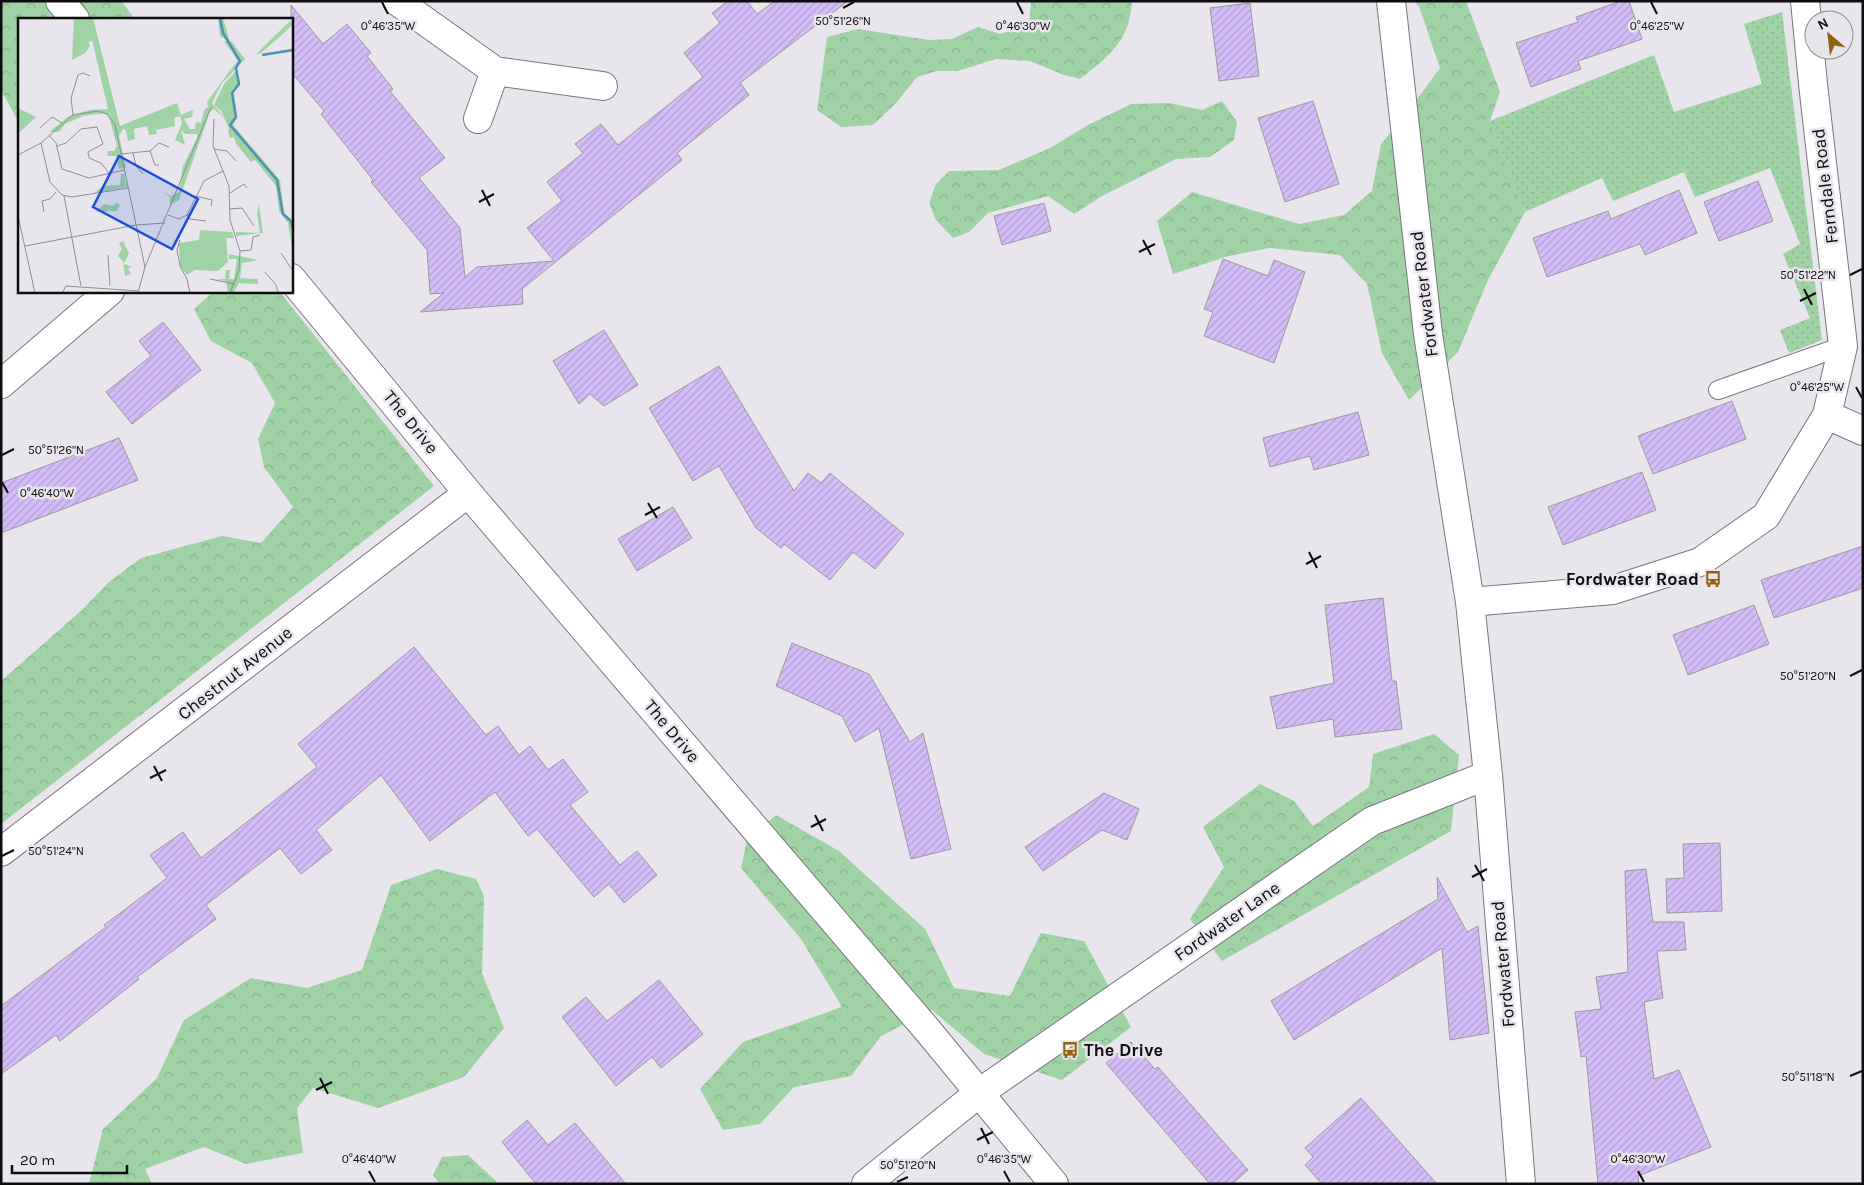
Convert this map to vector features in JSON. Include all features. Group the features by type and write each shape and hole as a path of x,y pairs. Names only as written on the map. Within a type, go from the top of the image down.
{"street":[{"path":"60,1 74,18"},
{"path":"397,1 495,71 603,86"},
{"name":"Fordwater Road","path":"1391,1 1428,334 1470,602 1488,775 1521,1184"},
{"name":"Ferndale Road","path":"1470,602 1613,590 1700,562 1766,516 1827,415 1843,346 1805,1"},
{"path":"478,119 495,71"},
{"name":"The Drive","path":"292,279 468,493 979,1093 1054,1184"},
{"path":"1,384 109,292"},
{"path":"1827,415 1863,431"},
{"name":"Chestnut Avenue","path":"1,852 468,493"},
{"name":"Fordwater Lane","path":"866,1184 979,1093 1372,821 1488,775"}],"lane":[{"path":"1718,390 1843,346"}],"green space":[{"path":"1,1 121,1 134,18 18,18 18,121 1,90"},
{"path":"1031,1 1132,1 1128,24 1119,42 1104,59 1080,79 1064,75 1030,61 996,59 958,71 937,71 917,77 896,103 873,125 841,127 817,110 827,37 858,29 929,40 952,39 978,27 1000,34 1029,25"},
{"path":"1413,1 1466,1 1500,92 1490,121 1525,212 1488,280 1458,352 1409,400 1382,353 1367,284 1340,255 1269,248 1229,256 1173,274 1157,221 1192,192 1299,224 1344,215 1372,191 1381,144 1404,117 1440,68 1419,6"},
{"path":"1782,12 1822,340 1789,353 1780,330 1810,318 1783,254 1800,244 1770,168 1695,197 1684,172 1613,201 1602,178 1525,212 1490,121 1654,55 1674,112 1762,84 1744,24"},
{"path":"1222,101 1237,122 1234,140 1210,157 1176,159 1102,196 1074,214 1048,196 988,213 969,232 953,238 936,220 929,203 936,184 949,171 999,170 1050,148 1088,125 1131,104 1169,103 1202,110"},
{"path":"213,292 280,292 434,486 1,824 1,681 82,610 109,582 141,558 222,536 261,543 293,507 264,467 258,439 275,403 252,363 211,341 194,309"},
{"path":"1434,734 1459,755 1451,831 1222,961 1190,919 1224,867 1203,827 1260,784 1294,801 1313,826 1369,787 1373,754"},
{"path":"776,815 839,851 925,929 954,988 1010,996 1041,933 1084,941 1131,1027 1062,1080 984,1054 932,1010 881,1036 851,1076 794,1087 760,1124 723,1130 700,1089 743,1042 842,1007 801,939 741,868 747,840"},
{"path":"437,869 476,879 484,896 482,973 504,1028 464,1077 378,1108 313,1088 297,1108 303,1153 246,1164 204,1147 145,1169 152,1184 89,1184 103,1129 157,1078 184,1020 251,978 307,988 362,970 391,885"},
{"path":"468,1155 499,1184 440,1184 433,1175 442,1157"}],"building":[{"path":"728,1 747,1 757,14 775,1 848,1 740,83 749,95 677,153 682,160 522,289 523,304 420,312 444,293 430,294 427,250 371,182 373,180 321,114 324,111 292,73 291,5 323,44 347,24 371,53 367,56 393,89 390,91 445,158 419,178 460,228 465,277 477,267 554,261 527,228 562,201 547,182 583,153 575,144 601,124 618,145 703,77 684,53 720,23 712,13"},
{"path":"1621,1 1629,1 1642,39 1578,61 1581,69 1531,87 1516,43 1578,22 1576,17"},
{"path":"1250,3 1259,76 1219,81 1210,8"},
{"path":"1313,101 1339,184 1285,202 1258,118"},
{"path":"1758,181 1773,221 1719,241 1704,202"},
{"path":"1679,190 1697,233 1645,255 1640,244 1547,277 1533,238 1608,211 1611,219"},
{"path":"1044,203 1051,231 1002,245 994,216"},
{"path":"1223,259 1268,276 1274,260 1305,272 1274,363 1204,336 1213,312 1204,309"},
{"path":"163,322 201,370 132,424 106,392 151,356 139,341"},
{"path":"604,330 638,385 604,406 590,394 579,404 553,361"},
{"path":"719,366 794,491 808,473 821,483 830,473 904,534 875,569 853,552 830,580 784,544 781,548 756,528 719,466 693,481 649,408"},
{"path":"1732,401 1746,439 1653,474 1638,436"},
{"path":"1358,412 1369,455 1314,470 1310,456 1270,467 1263,438"},
{"path":"119,438 138,480 1,533 1,483"},
{"path":"1642,472 1656,510 1563,545 1548,507"},
{"path":"673,507 692,538 637,571 618,539"},
{"path":"1863,546 1863,588 1774,618 1761,580"},
{"path":"1383,598 1392,681 1396,681 1402,729 1335,737 1333,719 1277,729 1270,697 1334,683 1325,605"},
{"path":"1754,605 1769,644 1688,675 1673,635"},
{"path":"792,643 869,674 910,742 923,733 951,849 911,859 879,728 855,742 842,716 776,686"},
{"path":"414,647 486,735 498,726 519,755 530,746 548,770 563,759 588,792 570,805 620,865 637,851 657,875 624,903 609,884 594,897 537,829 528,836 495,792 430,841 381,775 316,830 332,850 301,874 280,848 206,905 216,919 137,977 139,979 60,1041 56,1035 1,1074 1,1006 106,927 104,925 167,878 150,855 183,832 201,858 317,767 298,744"},
{"path":"1104,793 1139,809 1127,840 1102,830 1043,871 1025,847"},
{"path":"1720,843 1722,911 1667,913 1666,879 1684,878 1683,844"},
{"path":"1646,869 1653,922 1684,922 1686,950 1657,951 1663,998 1644,1002 1654,1079 1679,1070 1711,1147 1638,1176 1639,1184 1598,1184 1586,1056 1581,1057 1575,1012 1601,1009 1596,977 1628,972 1625,871"},
{"path":"1437,877 1467,932 1478,926 1489,1033 1450,1040 1442,948 1294,1040 1271,1001 1438,899"},
{"path":"659,980 703,1034 661,1068 652,1057 616,1086 562,1017 586,997 607,1021"},
{"path":"1131,1042 1155,1069 1158,1067 1248,1170 1232,1184 1210,1184 1106,1063"},
{"path":"1361,1098 1437,1184 1322,1184 1305,1165 1313,1157 1305,1148"},
{"path":"527,1120 548,1145 575,1123 626,1184 536,1184 502,1142"}],"place":[{"name":"Fordwater Road","path":"1713,579"},
{"name":"The Drive","path":"1070,1050"}]}
